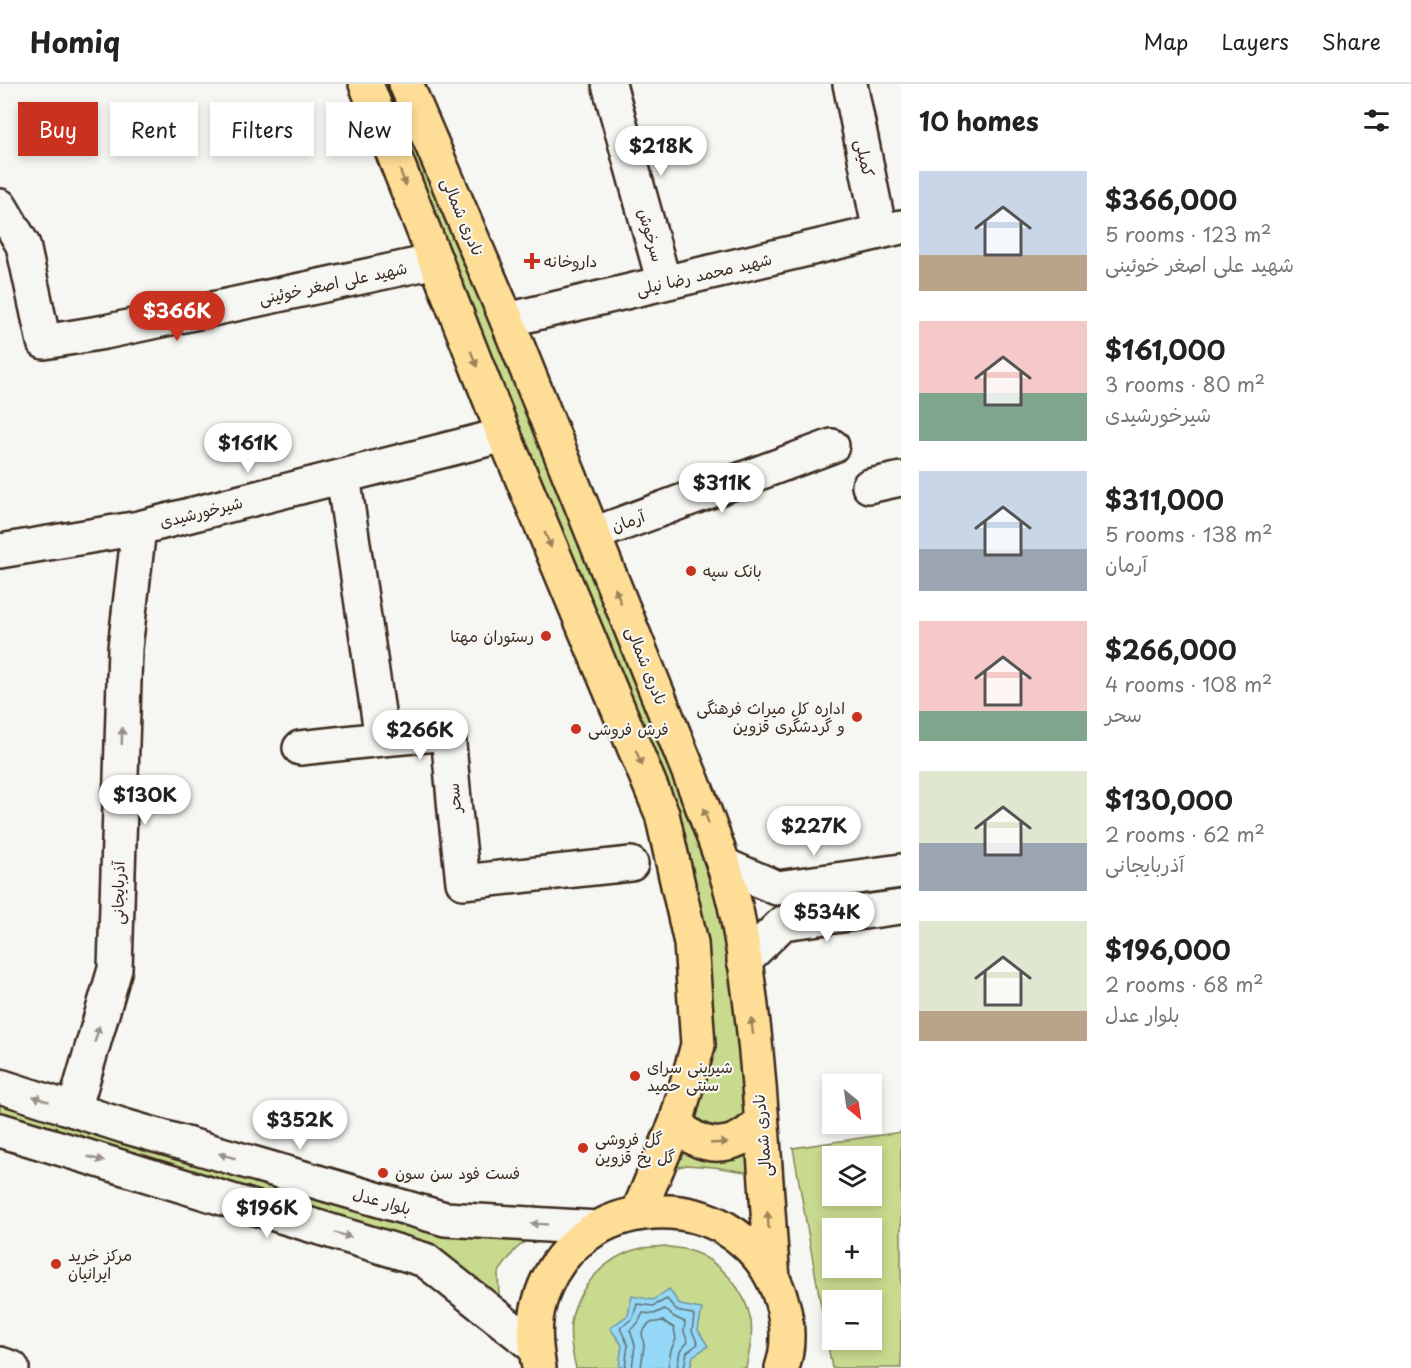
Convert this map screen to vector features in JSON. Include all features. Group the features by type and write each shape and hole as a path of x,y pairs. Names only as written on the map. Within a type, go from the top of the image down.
{"main road":[{"path":"366,84 504,435 662,813 692,943 698,1045 676,1123 639,1213"},
{"name":"نادری شمالی","path":"406,84 507,320 699,797 724,865 744,960 754,1046 773,1279"},
{"path":"676,1123 694,1139 719,1145 742,1138 760,1121"},
{"path":"537,1358 535,1323 540,1300 549,1278 562,1258 578,1242 617,1218 658,1210 698,1216 717,1223 749,1246 773,1279 781,1298 786,1320 787,1341 784,1366"}],"street":[{"name":"سرخوش","path":"609,84 664,283"},
{"name":"کمیلی","path":"850,84 891,230"},
{"name":"شهید علی اصغر خوئینی","path":"0,206 23,246 45,342 105,332 435,261"},
{"name":"شهید محمد رضا نیلی","path":"507,320 891,230"},
{"name":"شیرخورشیدی","path":"0,551 140,528 504,435"},
{"name":"آرمان","path":"594,534 832,446"},
{"path":"300,748 382,739 342,476"},
{"path":"869,486 901,479"},
{"name":"آذربایجانی","path":"74,1110 115,969 125,648 140,528"},
{"name":"سحر","path":"382,739 448,733 454,811 463,882 631,864"},
{"path":"724,865 777,888 901,871"},
{"path":"744,960 783,923 901,907"},
{"name":"بلوار عدل","path":"0,1086 124,1126 445,1219 598,1228"},
{"path":"0,1130 425,1260 537,1358"},
{"path":"0,1364 12,1368"}],"green space":[{"path":"366,84 406,84 724,865 765,1175 687,1165 655,1172 698,1045 662,814 395,156 412,156 412,102 373,102"},
{"path":"0,1086 445,1219 545,1225 515,1250 498,1273 500,1319 425,1260 0,1130"},
{"path":"901,1132 901,1368 832,1368 829,1350 882,1350 882,1290 822,1290 822,1312 793,1148"},
{"path":"665,1246 688,1250 700,1255 720,1268 737,1287 751,1321 751,1339 746,1368 576,1368 571,1345 571,1322 574,1309 587,1285 606,1265 629,1252 642,1248"}],"water":[{"path":"669,1289 680,1305 702,1309 698,1330 708,1346 693,1356 690,1368 619,1366 622,1345 610,1328 628,1315 632,1296 653,1300"}],"place":[{"name":"داروخانه","path":"532,261"},
{"name":"بانک سپه","path":"691,571"},
{"name":"رستوران مهتا","path":"546,636"},
{"name":"اداره کل میراث فرهنگی و گردشگری قزوین","path":"857,717"},
{"name":"فرش فروشی","path":"576,729"},
{"name":"شیرینی سرای سنتی حمید","path":"635,1076"},
{"name":"گل فروشی گل یخ قزوین","path":"583,1148"},
{"name":"فست فود سن سون","path":"383,1173"},
{"name":"مرکز خرید ایرانیان","path":"56,1264"}]}
